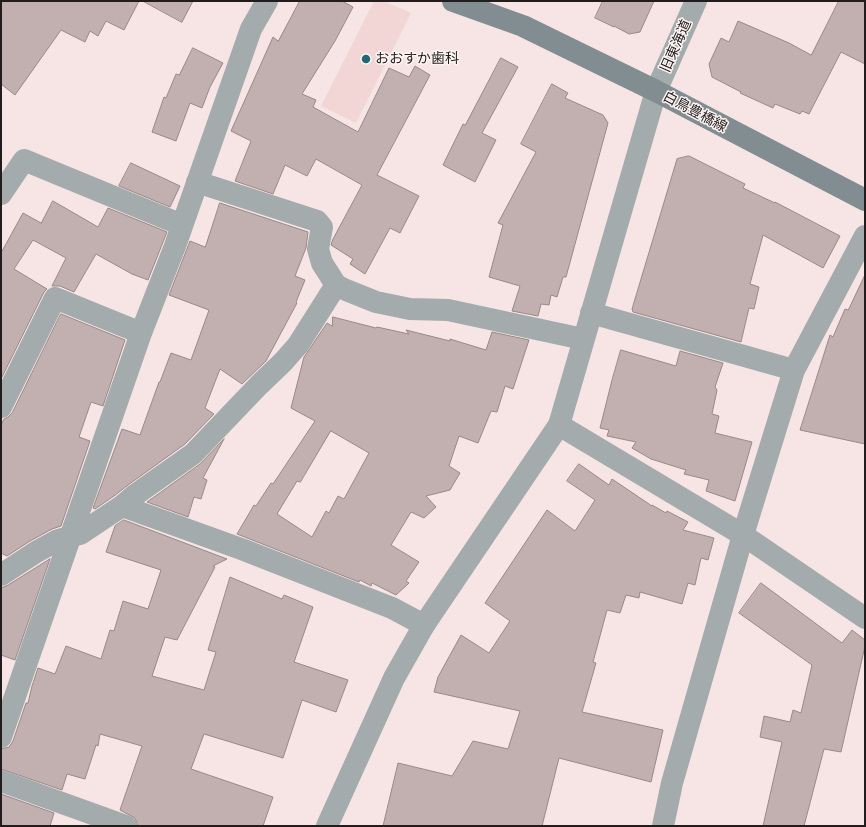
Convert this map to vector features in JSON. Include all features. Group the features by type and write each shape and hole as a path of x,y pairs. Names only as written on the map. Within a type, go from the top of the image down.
{"main road":[{"name":"白鳥豊橋線","path":"453,1 523,26 656,92 865,200"},
{"name":"白鳥豊橋線","path":"490,1 523,26"}],"street":[{"path":"1,737 72,536 141,333 182,225 251,29 267,1"},
{"name":"旧東海道","path":"327,826 394,678 424,625 559,425 656,92 696,1"},
{"path":"1,193 24,160 182,225"},
{"path":"197,182 317,221 322,227 318,249 322,263 336,285 376,302 410,309 448,310 583,339"},
{"path":"663,826 672,783 743,534 794,370 865,236"},
{"path":"5,567 58,540 80,534 122,506 192,454 298,345 336,285"},
{"path":"1,407 55,298 141,333"},
{"path":"591,313 794,370"},
{"path":"559,425 743,534 865,618"},
{"path":"122,506 244,550 392,608 424,625"},
{"path":"1,781 126,826"}],"shaded area":[{"name":"おおすか歯科","path":"374,1 384,1 411,13 356,123 321,106"}],"building":[{"path":"1,1 139,1 124,30 106,21 98,36 90,31 85,42 61,30 15,95 1,84"},
{"path":"143,1 193,1 182,22"},
{"path":"300,1 342,1 353,7 335,41 302,94 316,100 313,107 358,132 389,68 409,77 415,66 430,75 377,175 419,196 400,233 390,228 365,274 350,264 353,259 331,245 362,185 316,159 307,176 285,165 273,194 235,181 251,141 231,131 273,37 278,41"},
{"path":"603,1 654,1 640,32 629,34 595,18"},
{"path":"839,1 865,1 865,64 841,52 809,114 802,111 800,114 775,104 773,108 740,93 741,92 712,77 709,64 721,38 729,42 738,21 789,43 811,55"},
{"path":"193,48 223,63 210,87 202,108 190,103 176,141 152,132 164,97 166,98 176,74 179,75"},
{"path":"501,58 518,67 482,133 496,140 475,182 443,165 463,124 465,125"},
{"path":"552,84 568,93 565,98 603,115 608,123 566,277 563,277 557,297 551,295 549,305 541,304 538,316 512,311 520,286 489,277 503,225 498,223 536,152 521,144"},
{"path":"689,156 745,184 743,188 775,202 840,236 823,268 763,235 750,284 759,287 754,309 749,308 741,342 633,312 632,309 677,159"},
{"path":"131,163 180,186 170,207 119,186"},
{"path":"53,201 98,227 108,208 167,232 148,280 132,274 96,254 74,292 60,286 52,286 66,258 33,240 14,269 47,289 44,292 1,379 1,253 23,213 41,223"},
{"path":"220,203 308,232 306,248 295,276 305,280 296,302 297,303 266,361 242,384 220,369 205,408 214,414 185,444 95,509 93,508 122,429 140,435 171,353 191,360 209,310 169,295 190,241 205,247"},
{"path":"865,275 865,444 800,430 830,335 833,337 845,309 848,310"},
{"path":"61,314 125,340 103,406 91,402 79,437 90,441 61,526 52,529 30,541 7,556 1,553 1,425 4,419 12,413"},
{"path":"333,317 376,328 409,334 406,330 450,341 450,339 486,350 492,332 529,340 513,389 505,386 497,412 491,411 478,443 459,436 449,466 460,473 450,490 426,496 436,507 424,518 411,512 391,545 419,562 406,581 409,583 396,595 372,583 371,586 360,580 359,582 237,534 254,505 256,506 271,483 273,484 315,421 291,408 304,357 327,323 332,326","holes":["331,431 369,453 344,499 338,496 329,513 326,511 312,537 277,514 297,481 300,482"]},
{"path":"621,350 676,366 680,351 723,363 715,387 717,390 712,414 719,416 715,433 752,442 735,501 706,491 709,480 684,474 686,470 651,459 632,448 636,442 607,436 609,430 600,428"},
{"path":"224,439 203,478 207,480 201,499 194,497 188,517 147,502 200,464"},
{"path":"579,464 609,485 612,479 652,506 666,513 667,511 688,522 683,530 714,538 708,560 701,558 695,585 688,583 682,604 640,592 639,598 626,595 620,613 607,610 593,662 596,663 582,712 663,730 651,782 559,758 542,826 383,826 398,763 452,776 473,741 508,749 520,711 434,692 438,677 461,635 489,653 510,621 485,603 547,510 575,531 595,500 567,481"},
{"path":"124,520 227,559 213,566 215,567 177,640 165,637 152,676 204,690 216,652 208,650 230,577 282,599 284,595 313,607 294,662 348,680 336,712 302,700 283,758 204,734 191,769 273,797 263,826 138,826 135,818 120,810 142,746 100,734 98,746 96,745 85,779 67,774 62,790 1,769 1,749 9,747 13,741 26,703 28,703 38,668 55,674 66,646 101,659 110,630 114,631 123,601 148,609 161,570 106,552 115,526"},
{"path":"50,559 15,660 1,655 1,588"},
{"path":"761,583 842,643 852,630 865,640 865,646 841,752 824,749 804,826 763,826 782,742 760,737 764,716 790,722 793,710 801,713 812,665 739,613"},
{"path":"1,794 54,813 50,826 1,826"}],"place":[{"name":"おおすか歯科","path":"366,59"}]}
